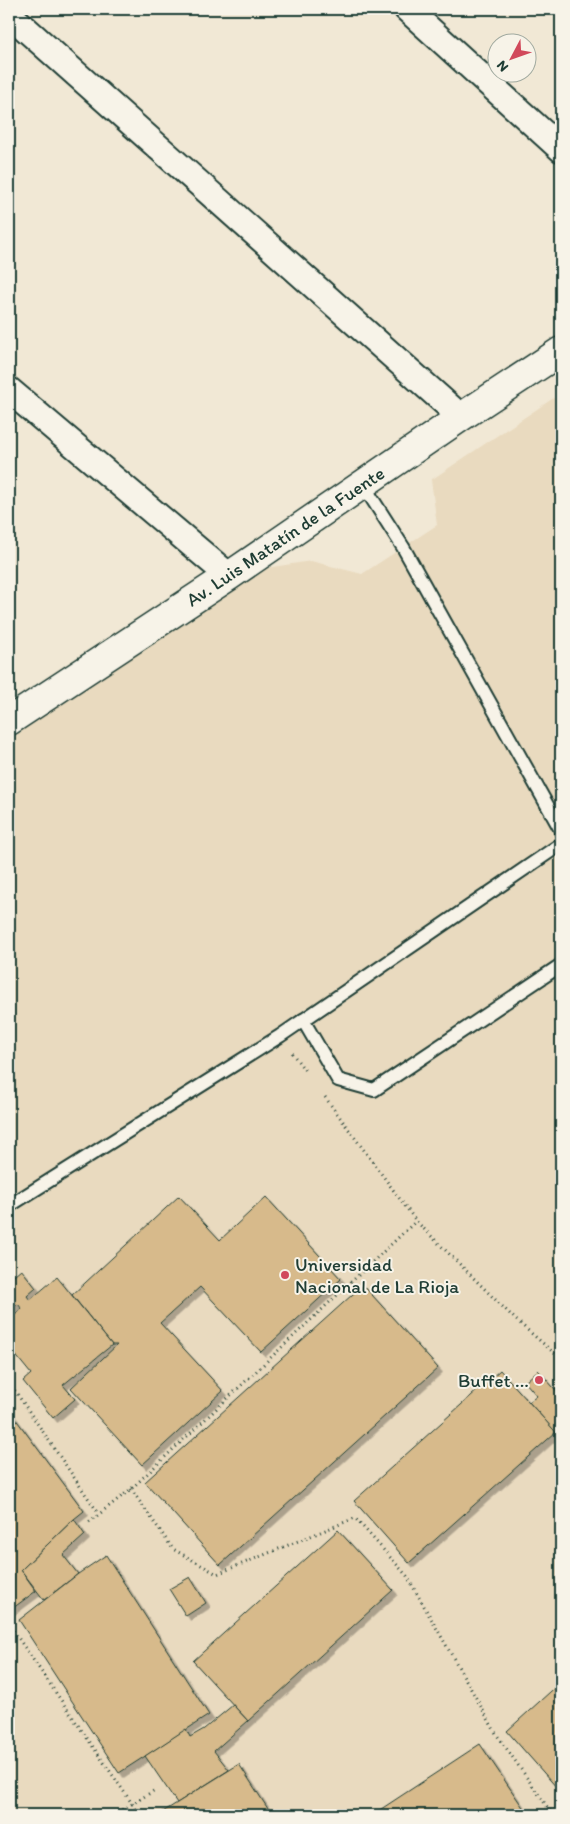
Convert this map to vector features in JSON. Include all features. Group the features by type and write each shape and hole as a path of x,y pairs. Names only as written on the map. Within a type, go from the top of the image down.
{"street":[{"path":"407,9 561,149"},
{"path":"9,14 461,417"},
{"name":"Av. Luis Matatín de la Fuente","path":"9,721 229,576 362,484 561,351"},
{"path":"9,390 229,576"}],"lane":[{"path":"362,484 403,547 561,830"},
{"path":"9,1206 280,1036 561,844"},
{"path":"303,1020 338,1080 374,1090 561,965"}],"path":[{"path":"280,1036 309,1075"},
{"path":"320,1091 416,1221 516,1320 561,1359"},
{"path":"89,1522 131,1489 416,1221"},
{"path":"9,1382 99,1514"},
{"path":"131,1489 173,1549 217,1574 355,1518 406,1576 497,1735 553,1815"},
{"path":"9,1629 12,1629 140,1815"},
{"path":"114,1815 155,1790"}],"shaded area":[{"name":"Universidad Nacional de La Rioja","path":"561,393 561,1815 9,1815 9,735 260,569 311,561 362,574 437,525 431,480"}],"building":[{"path":"179,1196 220,1240 266,1197 341,1279 261,1352 200,1287 160,1323 223,1391 142,1465 71,1388 117,1345 112,1345 72,1295"},
{"path":"21,1269 36,1288 27,1296 30,1300 57,1277 112,1345 63,1385 75,1399 53,1418 23,1381 31,1374 9,1347 9,1320 22,1309 18,1304 10,1310 9,1308 9,1279"},
{"path":"363,1285 438,1368 220,1565 145,1482"},
{"path":"500,1370 556,1432 409,1563 354,1501"},
{"path":"538,1370 561,1396 561,1438 529,1402 537,1396 525,1382"},
{"path":"9,1410 84,1511 21,1570 36,1591 9,1611"},
{"path":"74,1519 85,1535 63,1555 78,1574 44,1600 21,1570"},
{"path":"338,1530 393,1590 248,1721 193,1661"},
{"path":"106,1555 209,1715 119,1773 19,1620 78,1574"},
{"path":"190,1577 206,1603 186,1616 169,1589"},
{"path":"561,1682 561,1786 558,1789 507,1731"},
{"path":"233,1705 248,1721 214,1751 229,1770 177,1803 145,1756 186,1729 190,1737 204,1729"},
{"path":"480,1744 524,1809 514,1815 372,1815"},
{"path":"239,1764 272,1815 158,1815 177,1803"}],"place":[{"name":"Universidad Nacional de La Rioja","path":"285,1275"},
{"name":"Buffet ...","path":"539,1380"}]}
